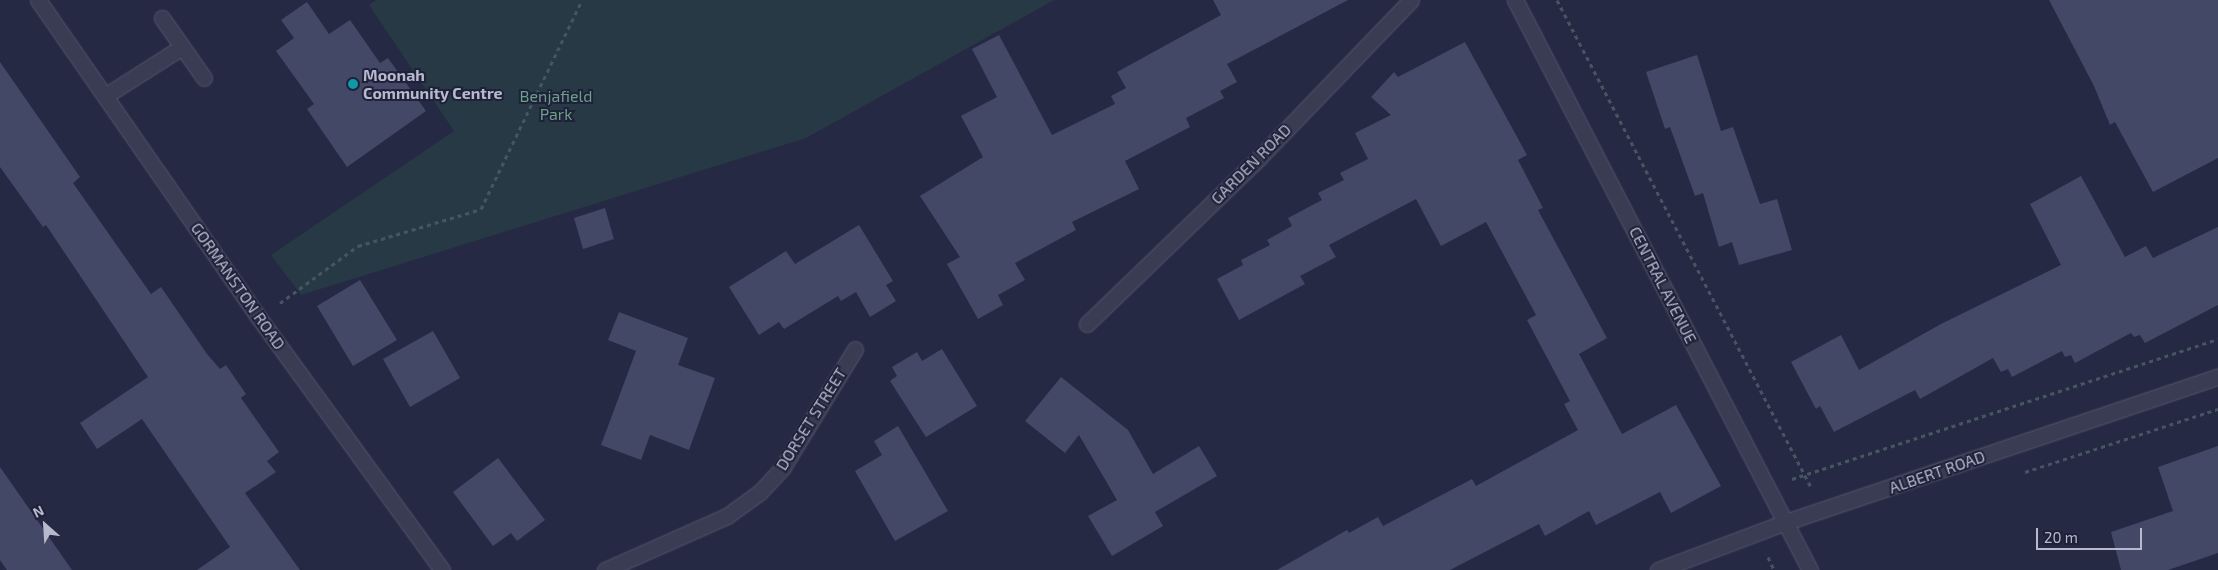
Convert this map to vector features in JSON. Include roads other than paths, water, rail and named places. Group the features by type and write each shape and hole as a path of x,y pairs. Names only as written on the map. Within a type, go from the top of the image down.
{"street":[{"name":"GORMANSTON ROAD","path":"38,0 259,318 442,570"},
{"name":"GARDEN ROAD","path":"1087,324 1259,158 1411,0"},
{"name":"CENTRAL AVENUE","path":"1515,0 1810,570"},
{"path":"162,18 204,78"},
{"path":"106,96 182,47"},
{"name":"DORSET STREET","path":"605,570 727,516 760,492 783,467 855,349"},
{"name":"ALBERT ROAD","path":"1658,570 1786,522 2218,377"}],"place":[{"name":"Moonah Community Centre","path":"353,84"}],"park label":[{"name":"Benjafield Park","path":"556,105"}]}
